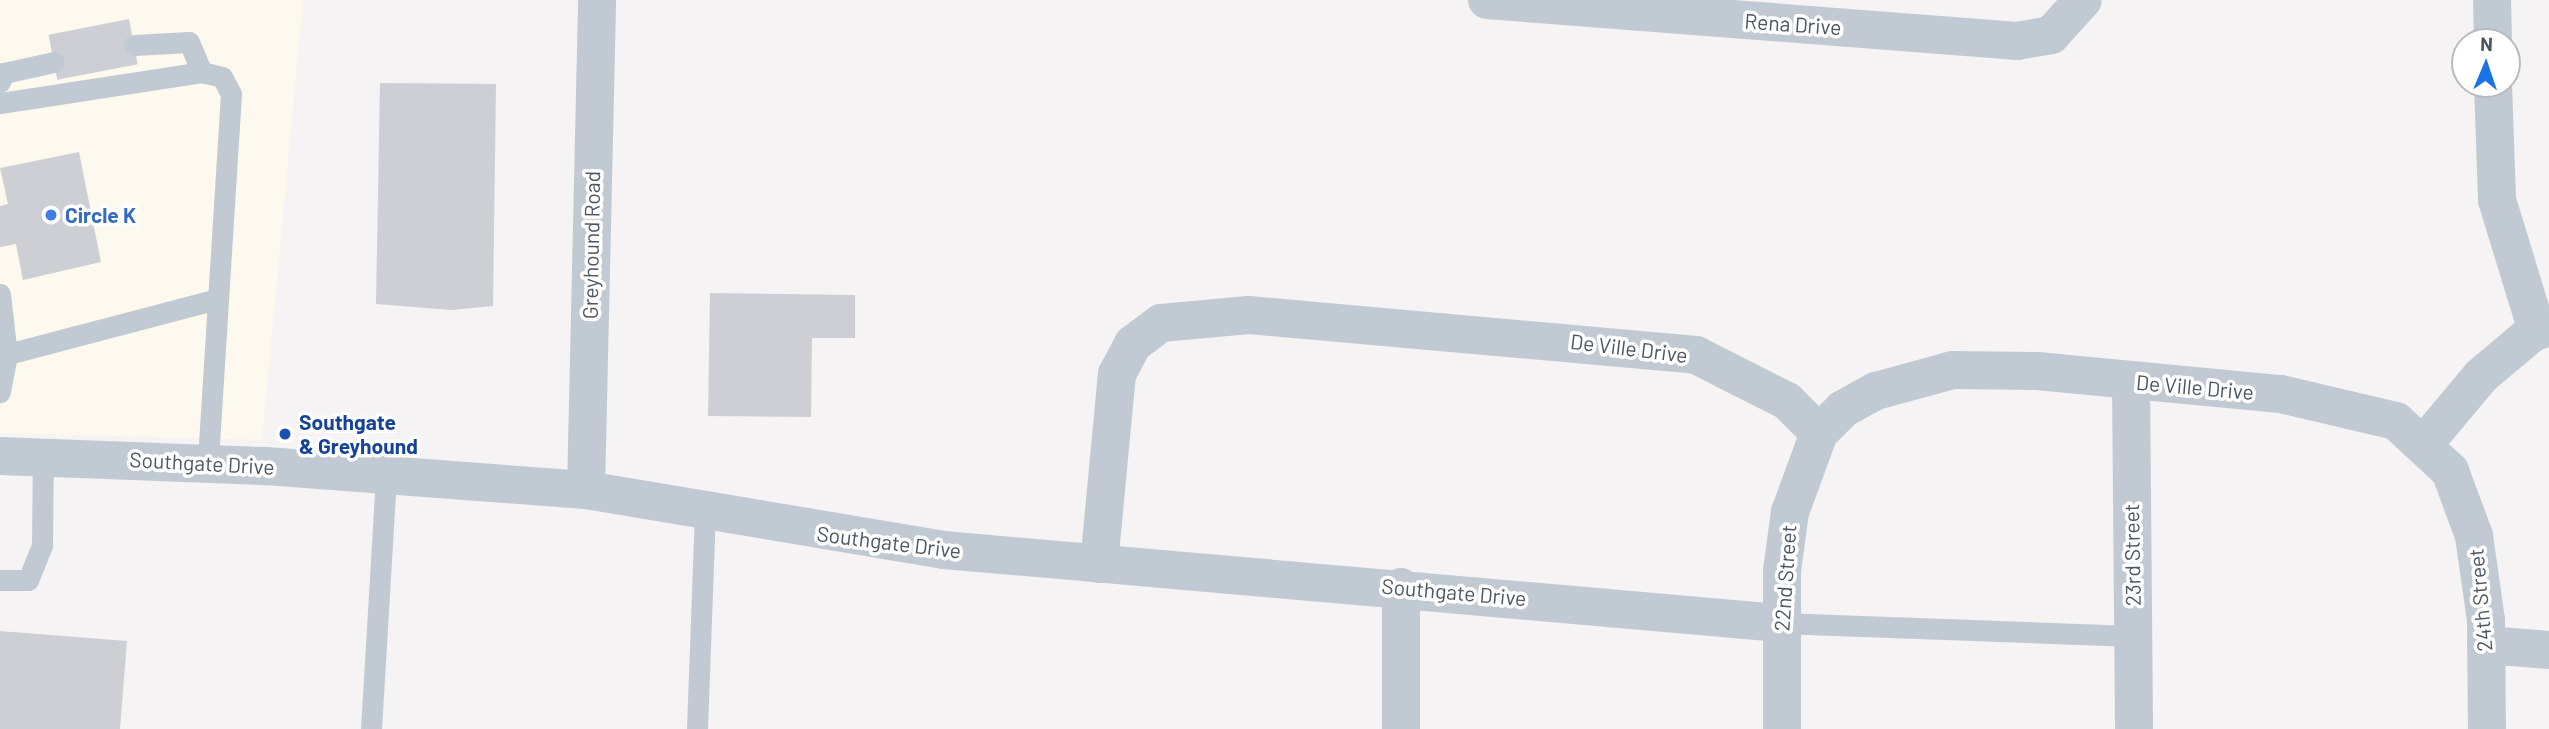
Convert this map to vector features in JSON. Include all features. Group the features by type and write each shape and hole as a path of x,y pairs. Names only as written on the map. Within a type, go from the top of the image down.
{"street":[{"name":"Greyhound Road","path":"586,490 597,0"},
{"name":"Rena Drive","path":"1487,0 2017,41 2052,35 2083,0"},
{"path":"2493,0 2493,28"},
{"path":"2425,443 2481,376 2543,329 2497,200 2493,98"},
{"name":"De Ville Drive","path":"1099,564 1117,374 1133,344 1161,323 1249,315 1696,355 1787,401 1819,433 1875,391 1927,374 2037,371 2131,382 2281,394 2361,408 2396,421 2425,443"},
{"name":"23rd Street","path":"2131,382 2134,729"},
{"name":"22nd Street","path":"1782,729 1780,623 1790,512 1819,433"},
{"name":"24th Street","path":"2425,443 2450,471 2474,536 2486,645 2487,729"},
{"name":"Southgate Drive","path":"0,456 208,463 586,490 829,536 1099,564 1401,587 1780,623"},
{"path":"1401,587 1401,729"},
{"path":"2486,645 2549,650"}],"lane":[{"path":"134,45 189,43 202,72"},
{"path":"0,82 5,73 54,62"},
{"path":"0,103 202,72 222,77 231,94 213,300 208,463"},
{"path":"0,294 3,356 0,392"},
{"path":"3,356 213,300"},
{"path":"0,580 28,580 42,545 43,456"},
{"path":"371,729 386,475"},
{"path":"697,729 705,513"},
{"path":"1780,623 2133,636"}],"shaded area":[{"path":"0,0 303,0 262,440 0,433"}],"building":[{"path":"129,19 138,64 57,80 49,35"},
{"path":"380,83 496,84 493,306 451,310 376,304"},
{"name":"Circle K","path":"79,152 101,262 23,280 16,244 0,247 0,206 8,204 0,168"},
{"path":"710,293 855,295 855,338 812,338 811,417 708,416"},
{"path":"0,631 127,641 120,729 0,729"}],"place":[{"name":"Circle K","path":"51,215"},
{"name":"Southgate & Greyhound","path":"285,434"}]}
